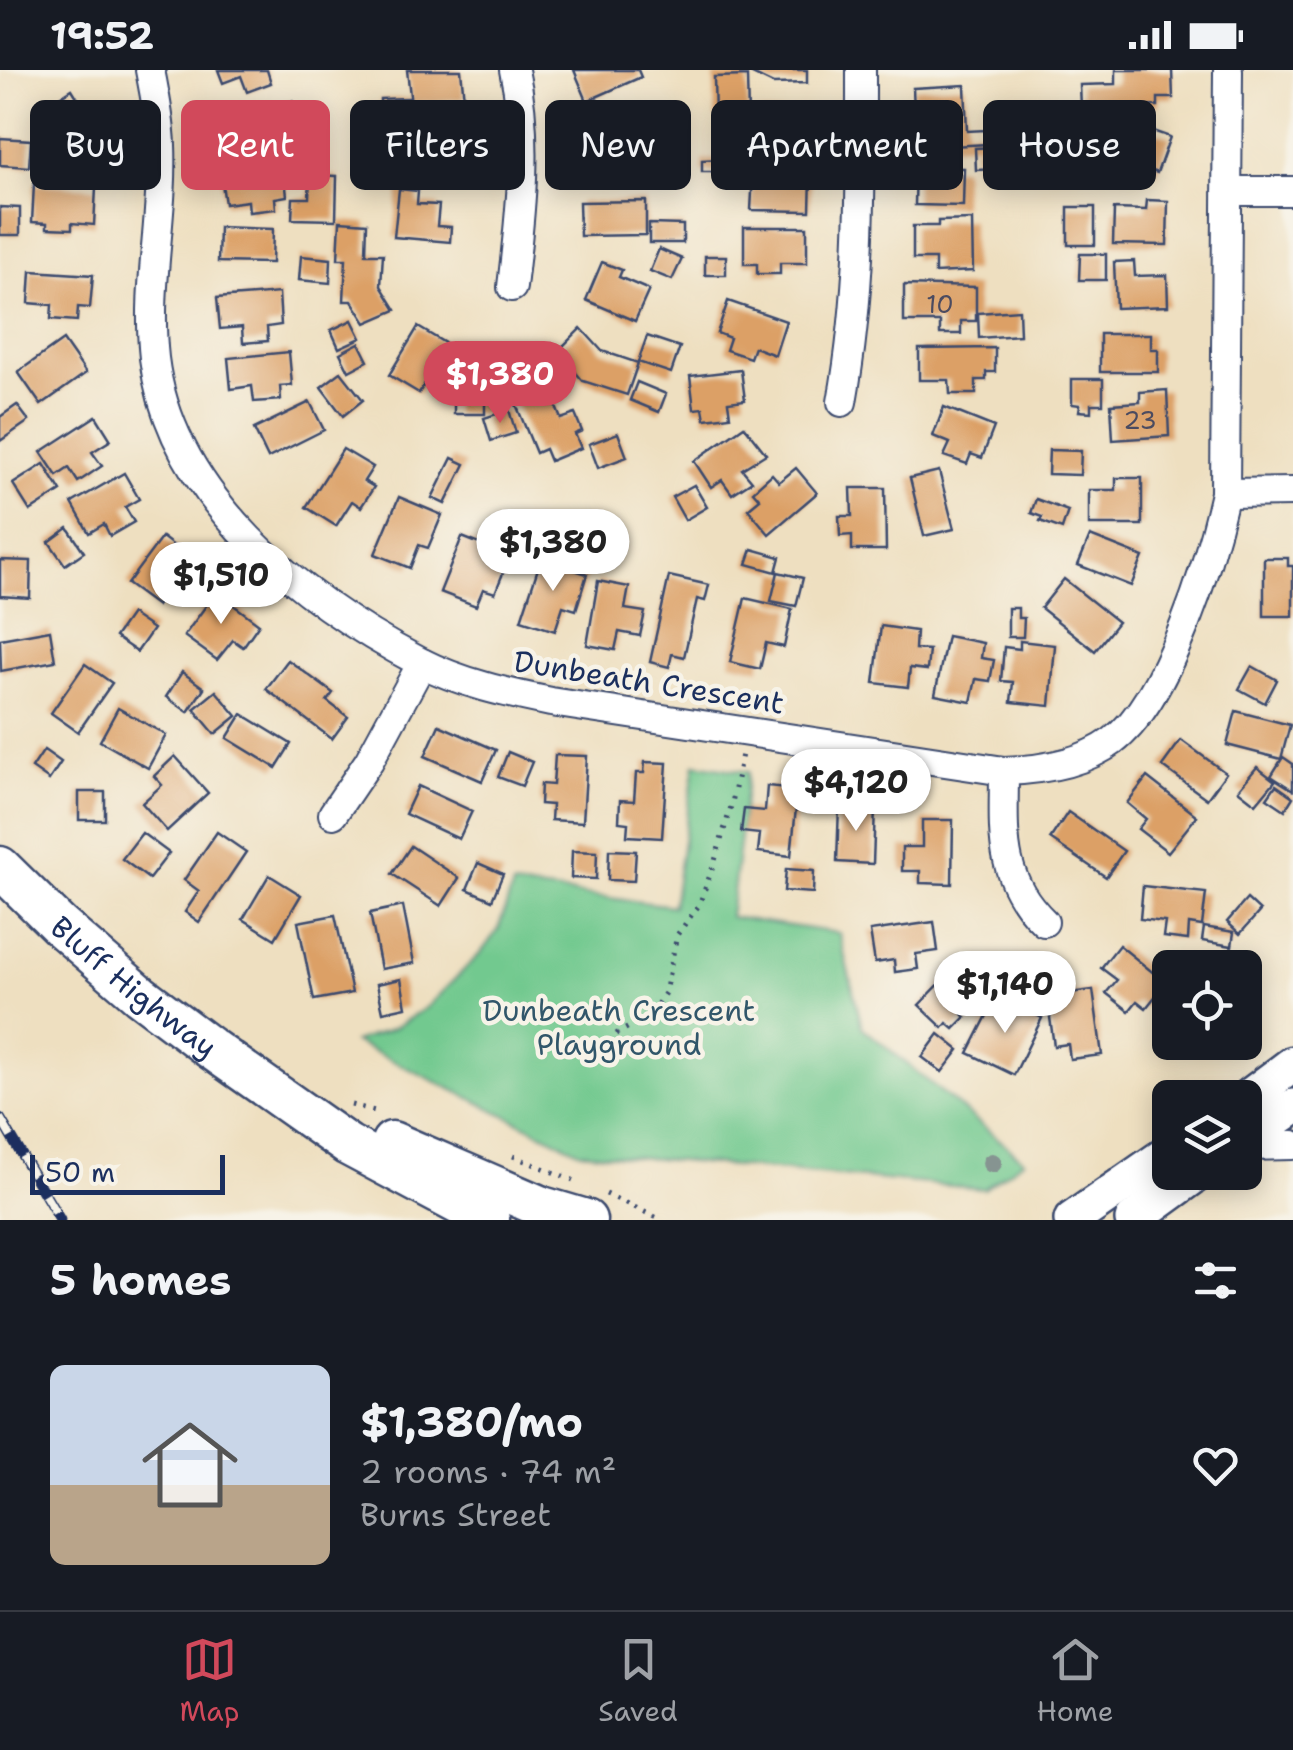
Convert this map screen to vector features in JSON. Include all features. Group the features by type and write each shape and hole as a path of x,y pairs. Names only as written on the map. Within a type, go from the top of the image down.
{"highway":[{"name":"Bluff Highway","path":"0,867 60,926 140,995 348,1145 488,1220"},
{"name":"Bluff Highway","path":"278,1093 542,1207 586,1220"}],"main road":[{"path":"1262,1087 1293,1064"},
{"path":"1262,1130 1293,1106"},
{"path":"1072,1220 1152,1164"},
{"path":"1133,1220 1174,1190"}],"street":[{"name":"Dunbeath Crescent","path":"150,70 162,146 151,317 157,376 170,423 210,493 314,595 422,663 498,691 1004,771 1066,763 1113,741 1134,720 1158,681 1210,557 1225,493 1228,70"},
{"path":"512,288 519,223 522,119 514,70"},
{"path":"842,402 854,335 860,266 862,70"},
{"path":"1228,192 1293,192"},
{"path":"1225,493 1293,492"},
{"path":"333,814 369,761 422,663"},
{"path":"1004,771 1008,867 1025,904 1044,922"},
{"path":"1262,1144 1293,1145"}],"path":[{"path":"616,1034 648,1016 664,993 677,935 699,906 714,864 737,784 746,732"}],"green space":[{"name":"Dunbeath Crescent Playground","path":"695,764 748,772 730,917 839,933 862,1027 1024,1160 984,1189 581,1152 354,1042 394,1028 427,1007 480,954 498,930 513,886 673,906"}],"building":[{"path":"218,70 267,70 271,83 247,92 241,76 223,83"},
{"path":"407,70 461,70 464,99 411,100"},
{"path":"574,70 638,70 641,77 587,100"},
{"path":"744,70 807,70 807,83 773,84"},
{"path":"1116,70 1172,70 1173,98 1158,98 1158,106 1156,100 1081,100 1080,85 1116,84"},
{"path":"747,76 748,100 715,100 714,77"},
{"path":"965,85 967,131 983,130 983,144 963,145 963,100 914,100 913,88"},
{"path":"72,89 79,100 55,100"},
{"path":"1156,132 1170,137 1156,173"},
{"path":"0,138 30,140 29,167 0,165"},
{"path":"975,148 983,148 983,170 976,170"},
{"path":"702,160 711,160 711,172 702,172"},
{"path":"964,168 963,206 915,205 915,190 963,190"},
{"path":"330,176 337,176 336,220 292,219 293,198 309,198 309,190 330,190"},
{"path":"34,190 96,190 94,225 72,223 72,229 47,228 47,223 32,222"},
{"path":"223,190 286,190 287,196 275,198 276,209 249,212 248,201 225,204"},
{"path":"399,190 418,191 417,204 439,205 437,226 451,227 450,242 394,237"},
{"path":"752,190 811,190 810,211 751,210"},
{"path":"1147,200 1168,201 1167,245 1113,244 1114,209 1146,210"},
{"path":"646,201 646,235 580,236 579,202"},
{"path":"0,207 20,208 20,235 0,235"},
{"path":"1068,207 1095,207 1095,245 1068,245"},
{"path":"972,220 973,271 935,273 935,259 913,259 913,226"},
{"path":"340,221 367,223 366,254 383,254 381,286 396,310 366,323 352,301 344,301 346,259 338,259"},
{"path":"649,224 683,225 683,243 649,243"},
{"path":"219,227 273,229 272,263 218,262"},
{"path":"744,227 807,227 807,263 780,263 780,274 757,274 757,264 744,264"},
{"path":"659,249 682,259 672,280 650,271"},
{"path":"1080,254 1106,254 1106,280 1079,280"},
{"path":"301,256 331,259 330,283 299,280"},
{"path":"705,256 726,256 726,275 705,275"},
{"path":"1134,261 1135,276 1167,275 1168,306 1116,308 1114,262"},
{"path":"602,262 622,270 619,277 649,290 635,321 586,300"},
{"path":"31,271 93,275 90,308 78,307 77,321 51,319 52,305 29,303"},
{"path":"904,285 976,287 976,321 961,321 961,334 940,334 940,322 904,322"},
{"path":"279,293 281,325 267,327 268,341 243,343 242,327 220,329 217,298"},
{"path":"728,301 786,321 775,355 754,347 750,358 726,350 730,338 717,333"},
{"path":"1019,310 1020,335 979,338 978,313"},
{"path":"352,320 361,338 339,348 331,330"},
{"path":"418,327 448,345 419,393 389,375"},
{"path":"581,328 602,351 638,363 627,395 583,381 558,351"},
{"path":"1100,334 1151,334 1151,349 1158,349 1158,372 1100,372"},
{"path":"647,336 680,347 671,373 638,362"},
{"path":"63,340 86,373 41,405 18,372"},
{"path":"359,343 368,361 349,371 340,353"},
{"path":"464,347 493,357 485,386 485,414 454,414 454,377"},
{"path":"995,348 995,372 986,372 986,380 976,380 976,394 950,394 949,380 919,380 919,349"},
{"path":"289,352 292,385 280,386 281,400 254,402 252,386 231,389 228,358"},
{"path":"741,370 745,400 728,402 730,416 705,419 703,408 694,409 690,376"},
{"path":"341,372 363,400 343,416 321,387"},
{"path":"1072,379 1103,379 1103,404 1091,404 1091,412 1079,411 1080,405 1072,404"},
{"path":"637,382 666,394 659,412 630,400"},
{"path":"546,383 561,419 575,414 582,431 575,434 581,448 550,461 545,449 536,453 513,397"},
{"path":"1167,390 1169,436 1113,440 1111,404 1140,402 1140,392"},
{"path":"310,402 324,430 268,458 254,429"},
{"path":"17,405 29,421 0,441 0,417"},
{"path":"944,407 994,427 982,458 971,454 967,464 944,456 950,443 933,436"},
{"path":"509,410 516,433 491,441 484,418"},
{"path":"96,416 111,440 92,452 102,466 78,482 69,468 57,476 41,452"},
{"path":"744,426 766,454 742,469 752,481 732,494 722,480 711,487 694,461"},
{"path":"618,433 627,457 598,468 589,444"},
{"path":"343,449 373,467 364,481 374,487 361,507 352,501 336,526 306,507"},
{"path":"1049,450 1081,451 1080,475 1048,474"},
{"path":"452,458 465,464 445,504 432,498"},
{"path":"44,464 61,491 30,511 13,484"},
{"path":"796,468 817,493 769,534 748,509 760,499 753,491 772,474 779,482"},
{"path":"939,471 954,529 924,536 910,478"},
{"path":"124,473 139,499 125,507 134,522 110,536 104,524 89,533 72,503"},
{"path":"1116,478 1142,478 1142,525 1089,525 1089,490 1116,490"},
{"path":"694,485 707,507 685,520 672,497"},
{"path":"851,488 885,488 886,550 852,550 852,535 840,536 839,516 852,516"},
{"path":"399,497 442,515 428,548 419,545 410,568 375,554"},
{"path":"1036,499 1068,511 1062,529 1031,513"},
{"path":"68,528 84,552 65,565 49,542"},
{"path":"1090,536 1143,557 1131,586 1078,565"},
{"path":"162,537 191,559 157,606 127,584"},
{"path":"462,537 510,556 495,593 483,589 476,606 440,592"},
{"path":"752,549 780,557 776,572 747,564"},
{"path":"1264,558 1288,558 1288,566 1293,566 1293,616 1264,616"},
{"path":"541,559 587,574 576,610 563,606 555,631 521,620"},
{"path":"0,560 31,561 30,598 0,596"},
{"path":"778,572 803,578 796,606 771,601"},
{"path":"669,576 709,585 705,601 697,599 684,657 672,654 669,667 650,662"},
{"path":"1064,579 1118,622 1095,651 1041,608"},
{"path":"598,581 629,587 625,609 645,612 640,636 619,632 615,650 587,645"},
{"path":"216,592 259,624 243,647 233,640 217,660 184,636"},
{"path":"745,598 792,609 784,647 766,643 760,669 730,662"},
{"path":"1008,608 1018,608 1018,618 1024,618 1023,637 1008,637"},
{"path":"131,614 153,629 137,652 115,637"},
{"path":"881,626 916,631 915,649 929,650 927,670 910,668 908,687 874,683"},
{"path":"50,630 55,661 1,671 0,639"},
{"path":"947,636 983,643 981,658 994,660 990,681 976,679 971,702 935,695"},
{"path":"1020,641 1055,645 1050,706 1011,702 1013,682 1001,681 1004,647 1020,649"},
{"path":"288,660 333,693 327,701 348,717 332,739 266,689"},
{"path":"85,664 112,683 78,732 51,713"},
{"path":"1252,666 1277,680 1265,703 1239,689"},
{"path":"182,672 204,688 188,712 166,697"},
{"path":"216,691 237,716 215,734 194,709"},
{"path":"118,708 166,735 148,768 100,741"},
{"path":"1236,711 1290,725 1281,759 1227,745"},
{"path":"242,714 291,744 276,768 227,738"},
{"path":"439,725 496,750 482,781 425,756"},
{"path":"1181,740 1226,773 1207,799 1162,766"},
{"path":"44,750 61,762 49,780 32,768"},
{"path":"508,752 532,762 522,786 498,777"},
{"path":"555,755 587,756 583,822 551,820 552,805 540,804 541,784 553,785"},
{"path":"175,756 208,793 167,831 142,803 162,785 154,776"},
{"path":"1283,757 1293,764 1293,790 1271,776"},
{"path":"645,762 667,763 662,838 627,836 628,823 619,822 620,800 634,801 636,773 644,773"},
{"path":"1257,767 1275,781 1256,804 1238,790"},
{"path":"1147,777 1197,816 1168,852 1138,829 1146,819 1127,803"},
{"path":"1276,785 1293,797 1285,810 1267,798"},
{"path":"418,786 472,811 459,839 405,814"},
{"path":"767,786 798,789 791,856 758,852 760,834 741,832 744,809 765,811"},
{"path":"79,792 105,792 105,820 79,820"},
{"path":"839,805 875,807 873,864 837,862"},
{"path":"1068,812 1124,851 1106,877 1050,839"},
{"path":"922,820 953,820 952,884 920,883 920,871 902,871 902,847 922,847"},
{"path":"217,832 246,852 199,922 185,912 199,891 184,880"},
{"path":"142,833 169,853 149,879 122,859"},
{"path":"411,846 459,878 441,906 392,874"},
{"path":"609,850 636,851 634,881 608,880"},
{"path":"572,851 597,852 596,879 571,878"},
{"path":"478,863 503,874 492,900 467,889"},
{"path":"786,869 814,871 813,893 784,891"},
{"path":"269,875 301,895 275,939 243,919"},
{"path":"1143,886 1206,893 1202,926 1189,924 1188,940 1163,937 1165,922 1140,919"},
{"path":"1247,899 1260,911 1240,934 1227,922"},
{"path":"403,906 414,963 381,969 370,913"},
{"path":"335,915 352,993 314,1000 298,922"},
{"path":"934,922 938,951 916,954 918,969 895,972 894,960 875,963 870,931"},
{"path":"1204,927 1234,932 1232,946 1202,941"},
{"path":"1119,945 1152,972 1152,1000 1146,1008 1137,1001 1129,1011 1106,993 1117,980 1101,968"},
{"path":"954,969 978,992 960,1011 966,1017 954,1029 947,1023 943,1028 919,1005"},
{"path":"401,979 406,1007 383,1012 377,984"},
{"path":"1093,990 1102,1055 1070,1059 1068,1044 1054,1046 1047,996"},
{"path":"997,996 1042,1018 1014,1075 968,1053"},
{"path":"939,1034 959,1050 942,1072 922,1057"}],"railway":[{"path":"0,1118 60,1220"}]}
